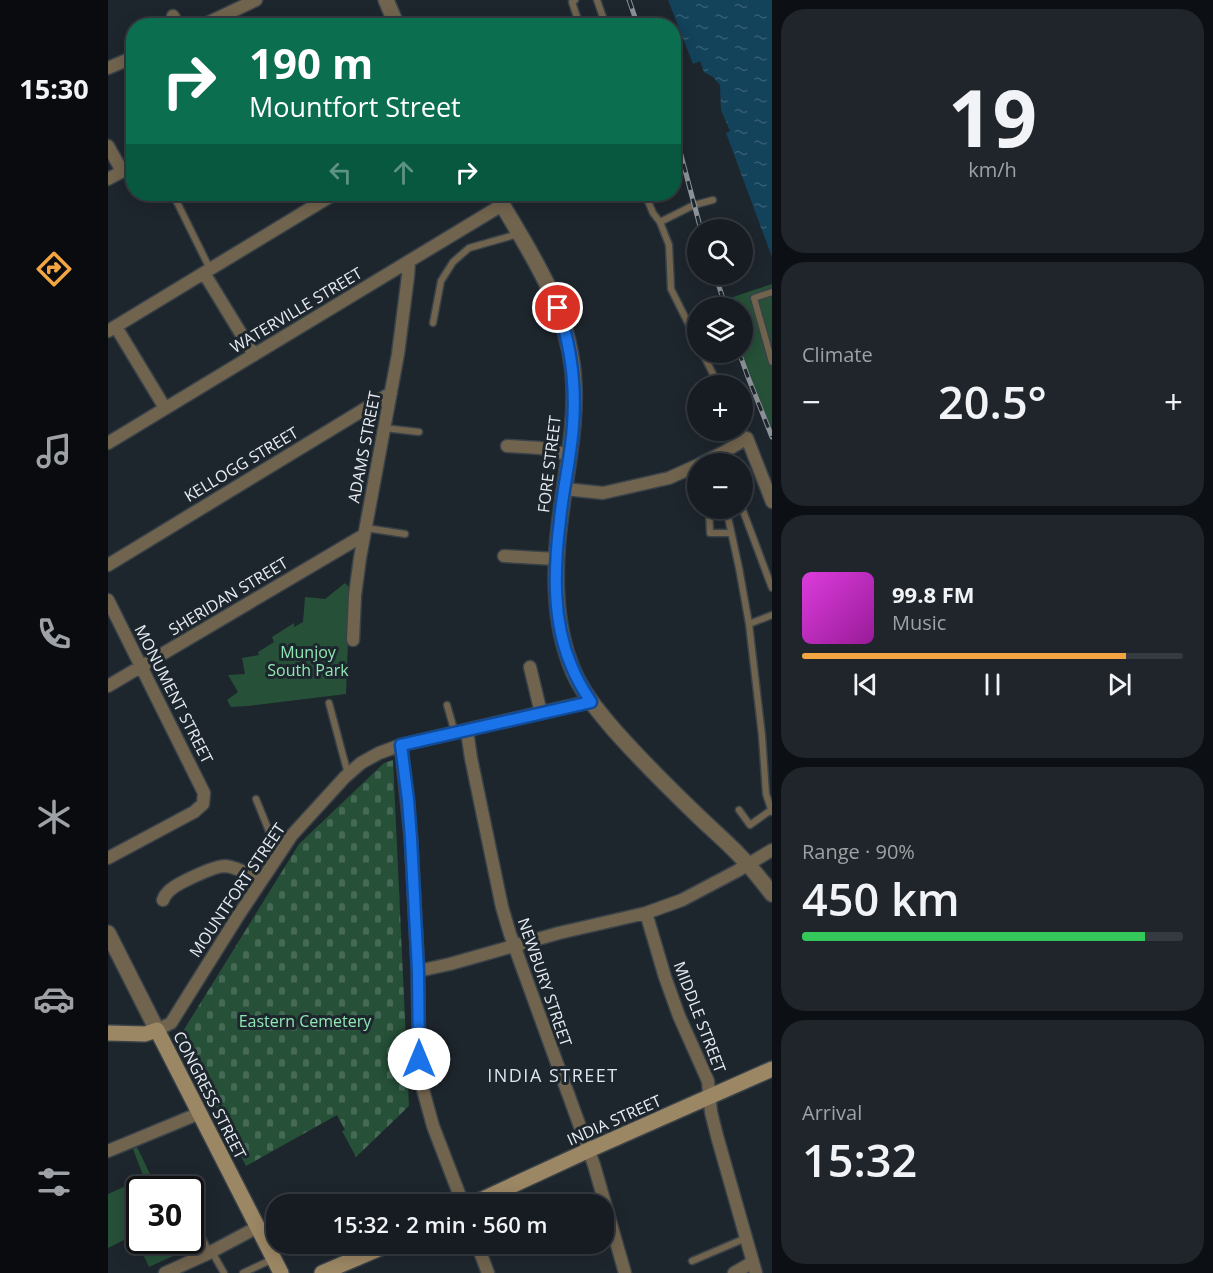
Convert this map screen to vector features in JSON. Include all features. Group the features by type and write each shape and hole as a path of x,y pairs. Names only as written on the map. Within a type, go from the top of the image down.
{"main road":[{"path":"108,1033 145,1034 157,1030"},
{"name":"CONGRESS STREET","path":"157,1030 281,1273"},
{"name":"INDIA STREET","path":"494,1194 772,1069"},
{"path":"322,1273 367,1254"}],"street":[{"path":"218,18 256,0"},
{"path":"386,0 391,18"},
{"path":"108,68 126,60"},
{"path":"108,146 126,166"},
{"path":"108,179 126,169"},
{"path":"165,408 112,329 322,201"},
{"name":"WATERVILLE STREET","path":"108,443 409,261 496,201"},
{"name":"FORE STREET","path":"500,201 550,288 565,328 573,370 573,428 556,560 558,609 564,648 576,678 591,702 638,756 748,865 772,894"},
{"name":"ADAMS STREET","path":"353,640 355,595 398,354 409,261"},
{"path":"207,271 254,355"},
{"name":"KELLOGG STREET","path":"108,565 391,393"},
{"path":"722,453 737,441"},
{"path":"748,441 772,502"},
{"path":"507,446 540,448 570,455"},
{"path":"565,489 603,493 669,478 687,470"},
{"name":"SHERIDAN STREET","path":"108,686 365,531"},
{"path":"504,556 556,560"},
{"name":"MONUMENT STREET","path":"108,600 204,793 203,804 194,812 108,858"},
{"path":"530,667 541,713"},
{"name":"MOUNTFORT STREET","path":"157,1030 171,1023 292,835 318,805 361,763 401,745 591,702"},
{"name":"NEWBURY STREET","path":"461,732 471,758 502,906 543,1029 589,1150 625,1273"},
{"path":"401,745 409,819 422,1086 433,1126 459,1194"},
{"path":"418,971 559,933 645,913 682,900 772,850"},
{"path":"163,900 166,892 212,868 223,866 235,868 261,880"},
{"name":"MIDDLE STREET","path":"645,913 679,1016 708,1081 711,1112 717,1137 754,1268"},
{"name":"CONGRESS STREET","path":"108,933 112,949 157,1030"},
{"path":"108,1151 200,1113"},
{"path":"165,1273 258,1227"},
{"path":"204,1245 209,1253"},
{"path":"481,1254 488,1273"},
{"path":"734,1273 754,1268"}],"lane":[{"path":"575,0 572,2 577,18"},
{"path":"597,0 603,18"},
{"path":"660,222 694,205 713,200"},
{"path":"176,201 207,271"},
{"path":"650,201 669,245 670,289 687,322"},
{"path":"433,323 441,281 453,262 470,248 519,234"},
{"path":"772,292 754,298 772,362"},
{"path":"384,428 419,432"},
{"path":"709,519 710,533 731,532"},
{"path":"728,519 748,624 762,736 766,794 771,811 750,825 739,810"},
{"path":"746,519 772,588"},
{"path":"365,531 405,534"},
{"path":"748,624 772,615"},
{"path":"329,703 348,774"},
{"path":"447,705 461,732"},
{"path":"256,799 273,841 281,850"},
{"path":"692,1261 746,1238"},
{"path":"209,1253 224,1273"},
{"path":"243,1273 274,1258"}],"green space":[{"path":"772,284 772,431 753,383 753,375 750,375 745,363 753,363 753,297 733,297"},
{"name":"Munjoy South Park","path":"345,583 350,588 346,694 231,707 227,700 238,692 228,675 245,674 242,658 259,655 258,652 274,642 272,637 294,623 294,627 303,622 305,597 325,599"},
{"name":"Eastern Cemetery","path":"393,760 409,1106 356,1157 342,1131 345,1130 337,1115 246,1166 180,1036 299,844 384,763"},
{"path":"137,1147 151,1176 143,1176 133,1149"},
{"path":"126,1186 126,1239 108,1248 108,1194"},
{"path":"143,1254 172,1254 173,1256 149,1267"}],"water":[{"path":"668,0 772,0 772,257 726,133 730,131 721,110 720,85 704,72 700,61 693,64 681,33 681,18 675,18"}],"railway":[{"path":"629,0 635,18"},
{"path":"681,155 698,219"},
{"path":"719,285 722,297"},
{"path":"743,363 772,437"}],"district":[{"name":"INDIA STREET","path":"553,1075"}],"route":[{"path":"419,1059 418,971 411,839 401,745 591,702 576,678 564,648 558,609 556,560 573,428 574,390 573,370 565,328 558,308"}]}
